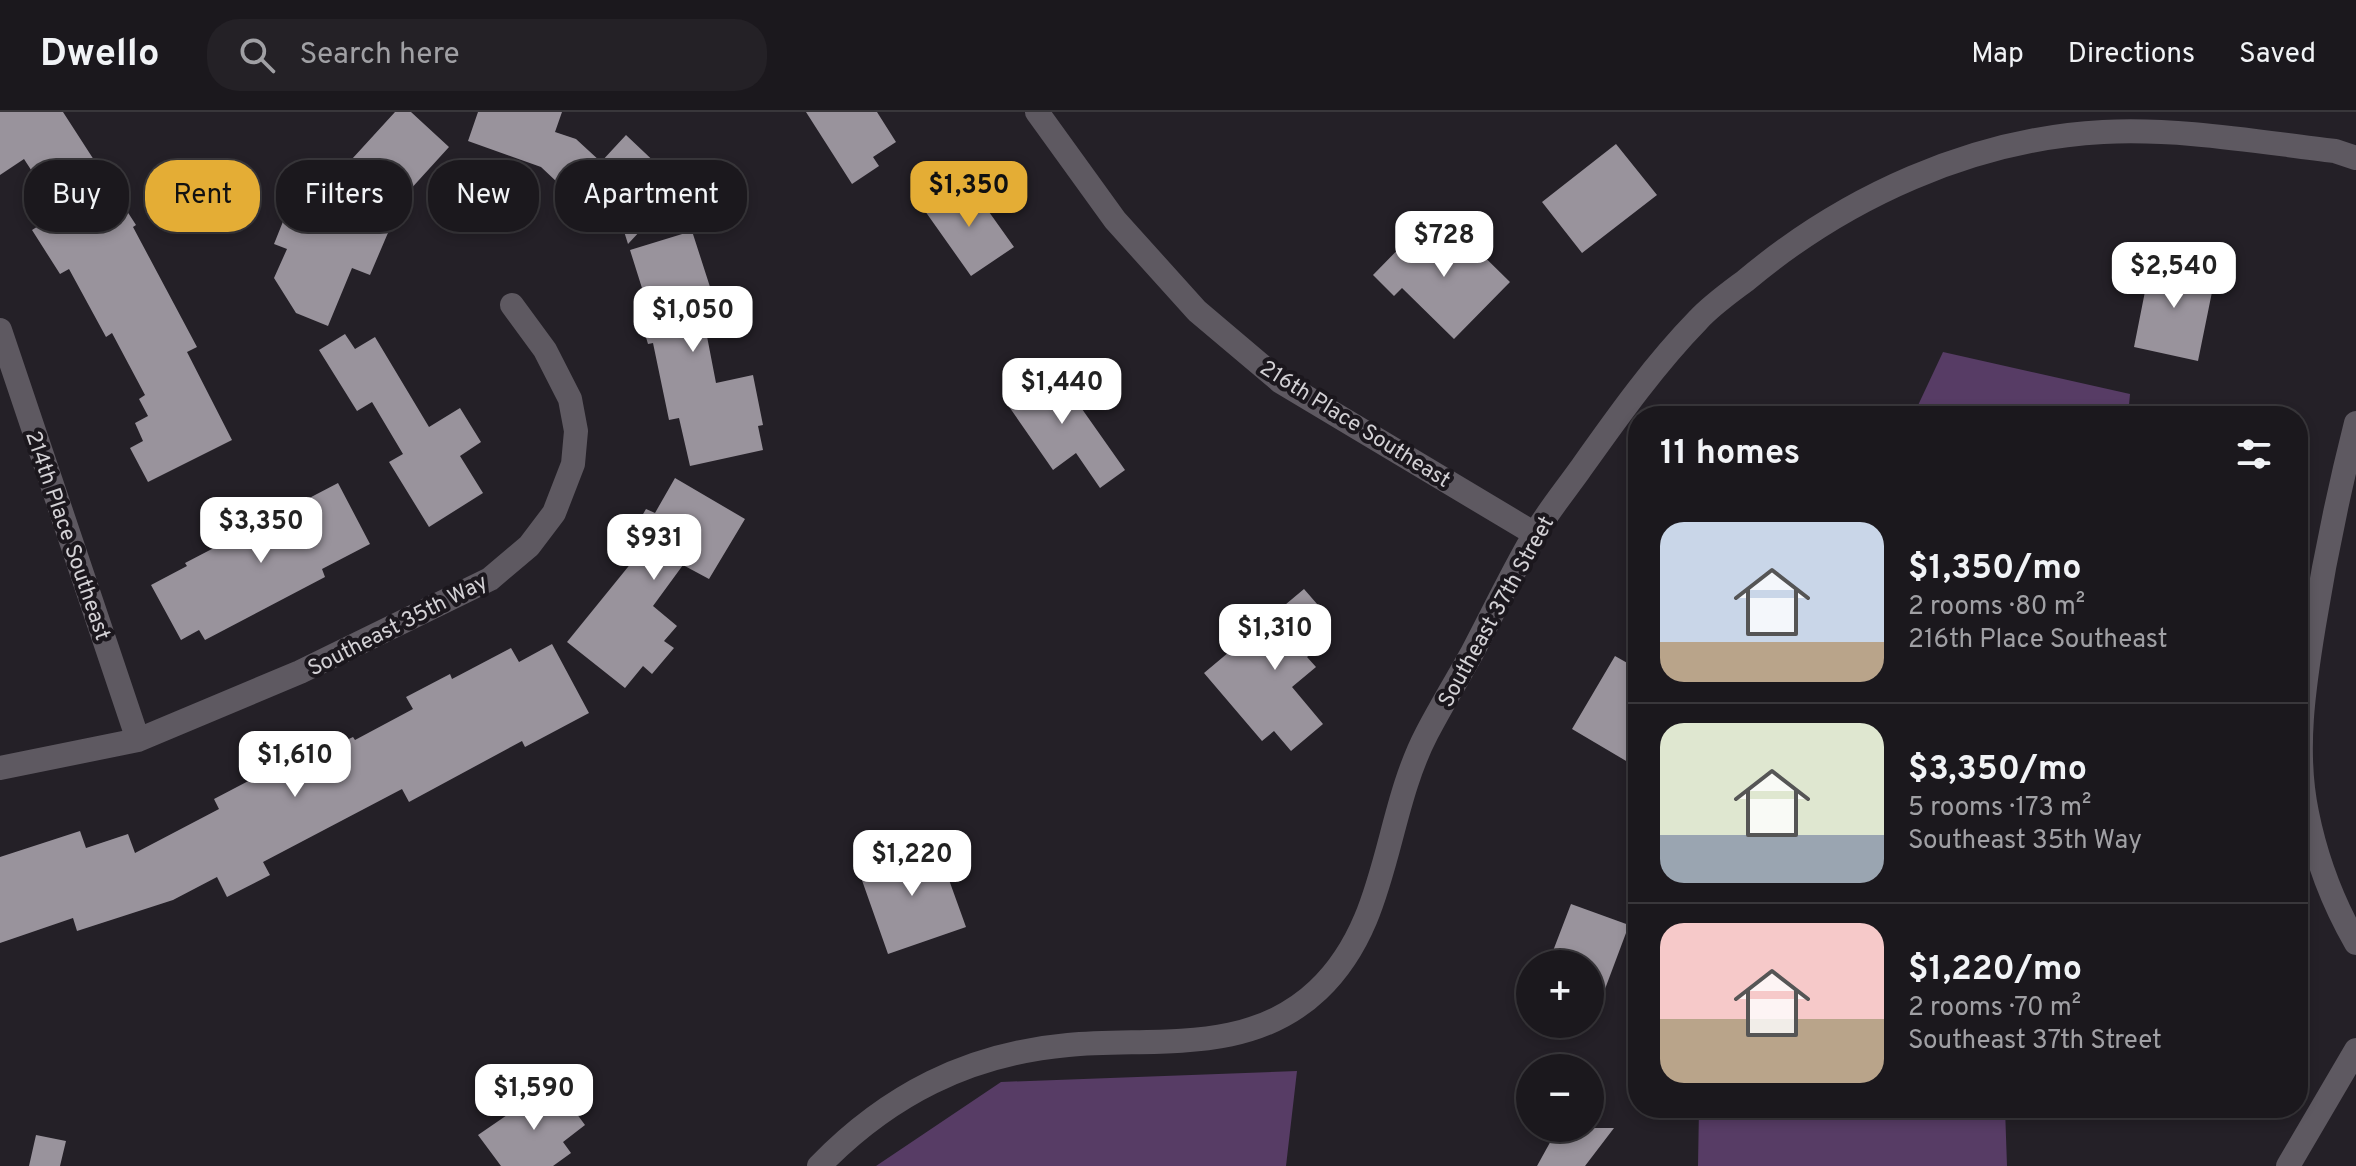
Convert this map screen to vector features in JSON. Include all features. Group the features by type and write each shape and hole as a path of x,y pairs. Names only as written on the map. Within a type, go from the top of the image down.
{"street":[{"name":"216th Place Southeast","path":"1037,112 1115,220 1197,311 1281,382 1535,534"},
{"name":"Southeast 37th Street","path":"819,1166 847,1137 892,1102 933,1081 991,1058 1067,1045 1182,1042 1245,1033 1280,1018 1317,991 1347,957 1372,910 1401,795 1425,737 1535,534 1625,406 1700,318 1773,259 1879,192 1949,162 2024,143 2101,132 2179,132 2335,151 2356,158"},
{"name":"Southeast 35th Way","path":"0,768 138,740 300,672 490,579 529,546 554,513 573,464 576,431 570,399 545,350 512,305"},
{"name":"214th Place Southeast","path":"0,330 138,740"},
{"path":"2308,662 2329,528 2356,423"},
{"path":"2308,818 2325,879 2356,943"},
{"path":"2288,1166 2356,1050"}],"shaded area":[{"path":"1943,352 2130,394 2129,406 1918,406"},
{"path":"1297,1071 1286,1166 876,1166 1001,1082"},
{"path":"1699,1118 2005,1118 2007,1166 1698,1166"}],"building":[{"path":"0,112 63,112 94,160 24,159 0,175"},
{"path":"395,112 411,112 449,147 437,160 428,160 428,170 412,188 412,160 351,160"},
{"path":"478,112 562,112 555,132 576,139 599,160 555,160 555,180 539,166 539,160 521,160 468,141"},
{"path":"806,112 877,112 896,142 873,157 879,166 852,184"},
{"path":"626,135 652,160 603,160"},
{"path":"1616,144 1657,195 1582,253 1542,202"},
{"path":"967,181 1014,247 971,276 925,211"},
{"path":"129,214 197,347 187,352 232,440 148,482 130,448 143,441 135,423 148,416 139,399 145,395 112,333 106,337 69,269 60,274 33,232 129,232"},
{"path":"1456,229 1510,282 1454,339 1402,288 1394,296 1373,275 1416,231 1435,250"},
{"path":"279,232 388,232 370,275 352,268 328,326 296,313 274,278 287,249 274,244"},
{"path":"624,232 639,232 628,244"},
{"path":"692,232 721,321 705,326 716,383 753,375 763,425 758,426 763,450 690,466 679,418 669,420 653,343 648,344 637,307 647,304 630,250"},
{"path":"2152,256 2205,267 2200,290 2212,292 2198,361 2134,347"},
{"path":"345,334 355,349 375,337 429,427 460,408 481,442 460,456 483,493 429,527 389,462 403,454 372,402 357,411 319,350"},
{"path":"1051,365 1125,470 1100,488 1076,453 1053,470 1003,398"},
{"path":"675,478 745,519 709,579 683,565 653,606 677,626 664,641 674,648 652,674 643,666 625,688 567,642 632,562 619,555 646,509 655,513"},
{"path":"338,483 370,544 322,569 325,577 205,640 199,630 181,640 151,585 187,566 185,563"},
{"path":"1304,589 1331,620 1318,631 1327,641 1307,657 1316,667 1292,687 1323,724 1291,751 1274,731 1262,741 1204,673"},
{"path":"552,644 589,713 525,747 522,741 409,802 402,789 263,862 270,875 227,897 217,877 173,900 77,931 73,918 0,943 0,857 80,831 86,848 128,834 135,853 219,809 214,799 328,739 332,747 353,737 355,740 413,709 406,697 450,674 452,679 511,648 519,662"},
{"path":"1615,656 1628,663 1628,762 1572,729"},
{"path":"935,841 966,927 888,954 858,869"},
{"path":"1571,904 1628,925 1604,992 1604,950 1553,950"},
{"path":"554,1083 585,1125 563,1142 571,1153 553,1166 501,1166 478,1135"},
{"path":"1604,1128 1614,1128 1604,1141"},
{"path":"36,1135 66,1141 60,1166 29,1166"},
{"path":"1550,1142 1603,1142 1585,1166 1537,1166"}]}
